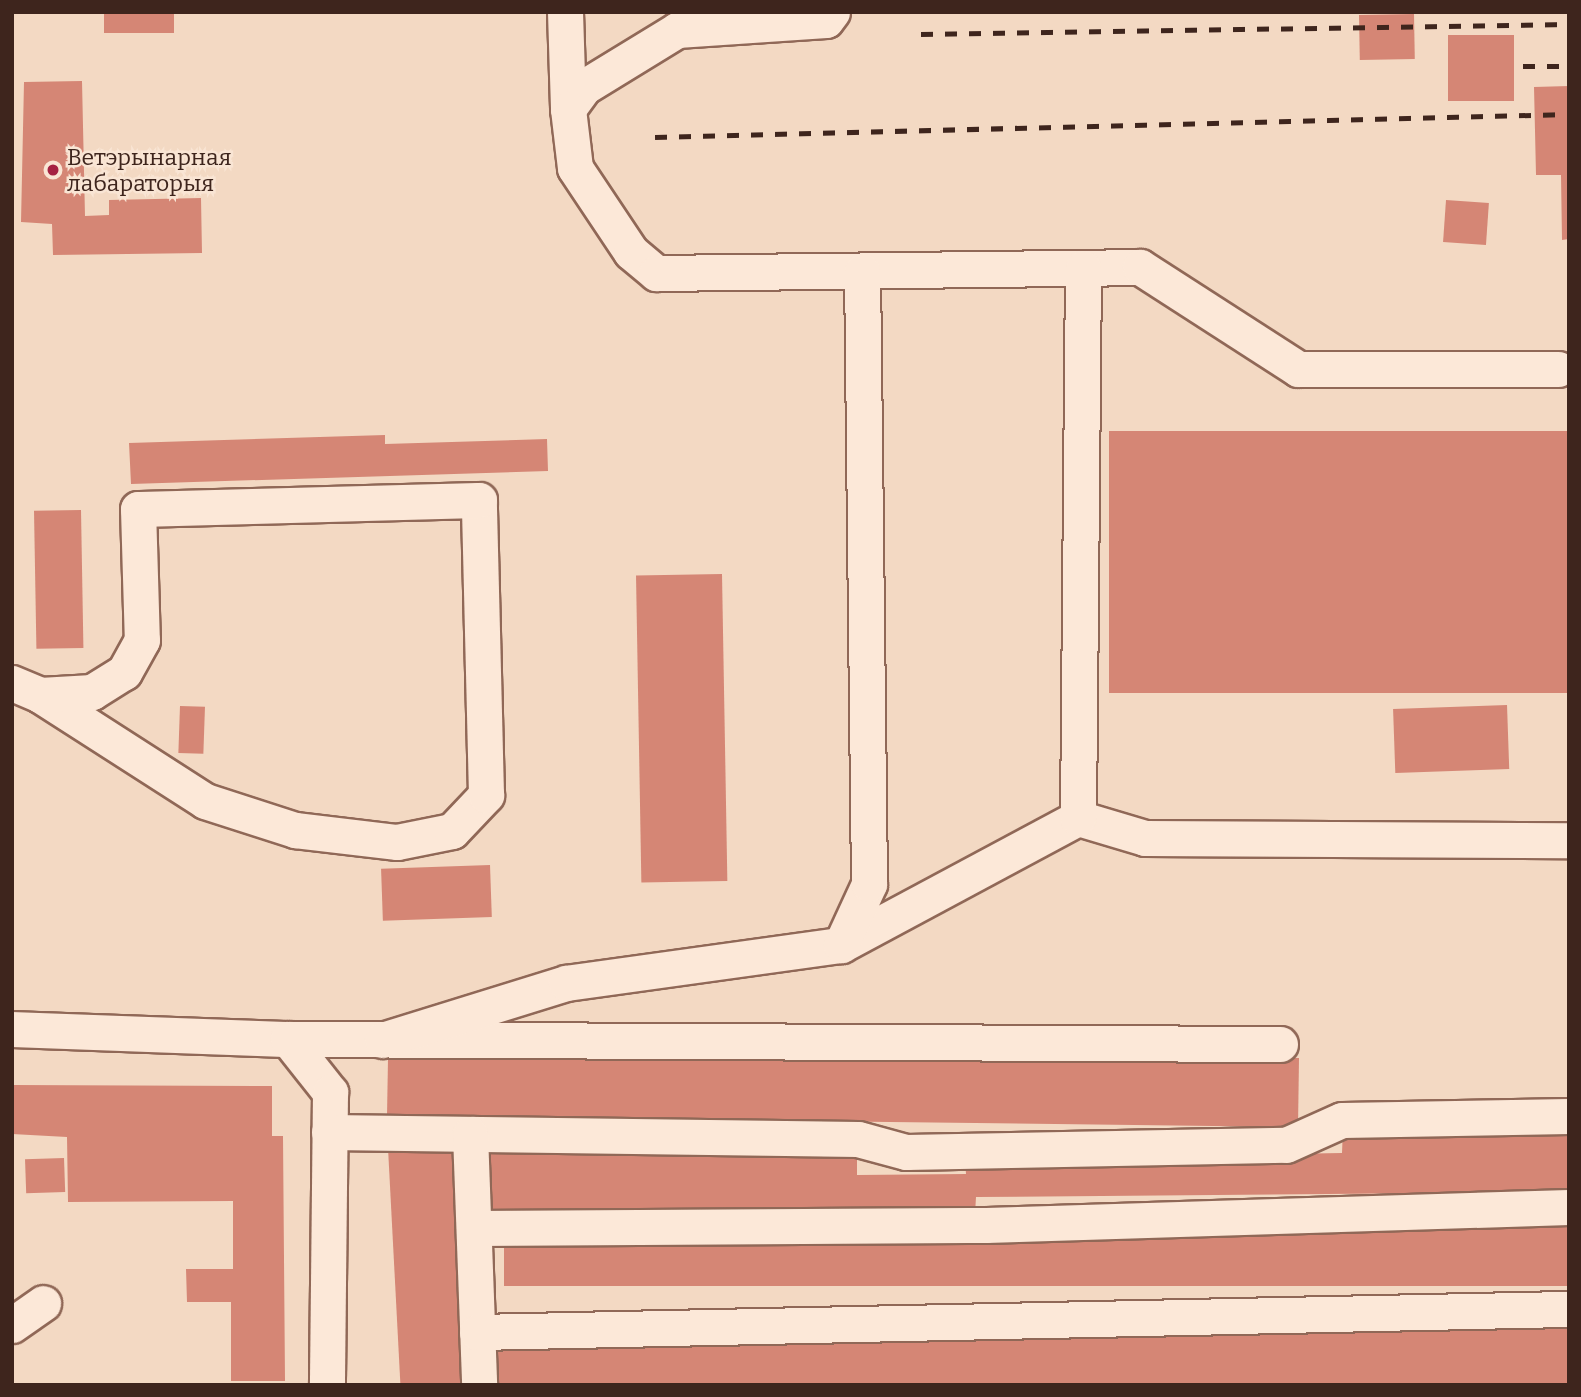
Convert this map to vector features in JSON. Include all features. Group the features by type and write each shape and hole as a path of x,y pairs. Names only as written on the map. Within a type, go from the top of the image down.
{"street":[{"path":"565,12 568,110 575,168 631,252 656,274 1140,267 1297,369 1558,369"},
{"path":"568,110 584,87 677,30 826,20 832,12"},
{"path":"1078,818 1083,268"},
{"path":"841,945 869,884 862,271"},
{"path":"479,500 486,795 452,831 397,842 307,832 205,801 26,689 92,692 124,672 142,640 138,509 479,500"},
{"path":"382,1040 566,983 841,945 1078,818 1145,838 1569,840"},
{"path":"12,1029 288,1039 1280,1044"},
{"path":"288,1039 330,1092 327,1385"},
{"path":"329,1132 858,1139 906,1152 933,1152 1286,1145 1342,1120 1569,1116"},
{"path":"470,1134 479,1385"},
{"path":"474,1228 986,1225 1569,1207"},
{"path":"12,1325 43,1303"},
{"path":"477,1332 1569,1309"}],"building":[{"path":"104,12 174,12 174,33 104,33"},
{"path":"1414,14 1415,59 1360,60 1359,15"},
{"path":"1448,35 1514,35 1514,101 1448,101"},
{"name":"Ветэрынарная лабараторыя","path":"82,81 85,216 109,215 109,200 201,198 202,253 53,255 52,224 21,222 24,82"},
{"path":"1569,86 1569,239 1562,240 1561,175 1536,175 1534,87"},
{"path":"1446,200 1489,203 1486,245 1443,242"},
{"path":"1109,431 1569,431 1569,693 1109,693"},
{"path":"385,435 385,444 547,439 548,471 131,484 129,443"},
{"path":"81,510 83,648 36,649 34,511"},
{"path":"722,574 727,881 641,882 636,576"},
{"path":"1507,705 1509,769 1395,773 1393,709"},
{"path":"180,706 205,707 203,754 178,753"},
{"path":"490,865 492,917 383,921 381,869"},
{"path":"1299,1058 1298,1127 387,1116 388,1059"},
{"path":"12,1085 272,1086 272,1136 283,1136 285,1381 231,1381 231,1302 187,1302 186,1269 233,1269 233,1201 68,1202 67,1137 12,1134"},
{"path":"1343,1128 1569,1129 1569,1192 976,1197 975,1214 491,1211 491,1154 857,1153 857,1175 966,1174 965,1160 1342,1153"},
{"path":"458,1146 471,1385 400,1385 388,1150"},
{"path":"64,1158 65,1192 26,1193 25,1159"},
{"path":"504,1218 1569,1218 1569,1286 504,1286"},
{"path":"1569,1325 1569,1385 498,1385 498,1348"}],"railway":[{"path":"921,34 1569,24"},
{"path":"1523,66 1569,66"},
{"path":"655,137 1569,114"}],"place":[{"name":"Ветэрынарная лабараторыя","path":"53,170"}]}
